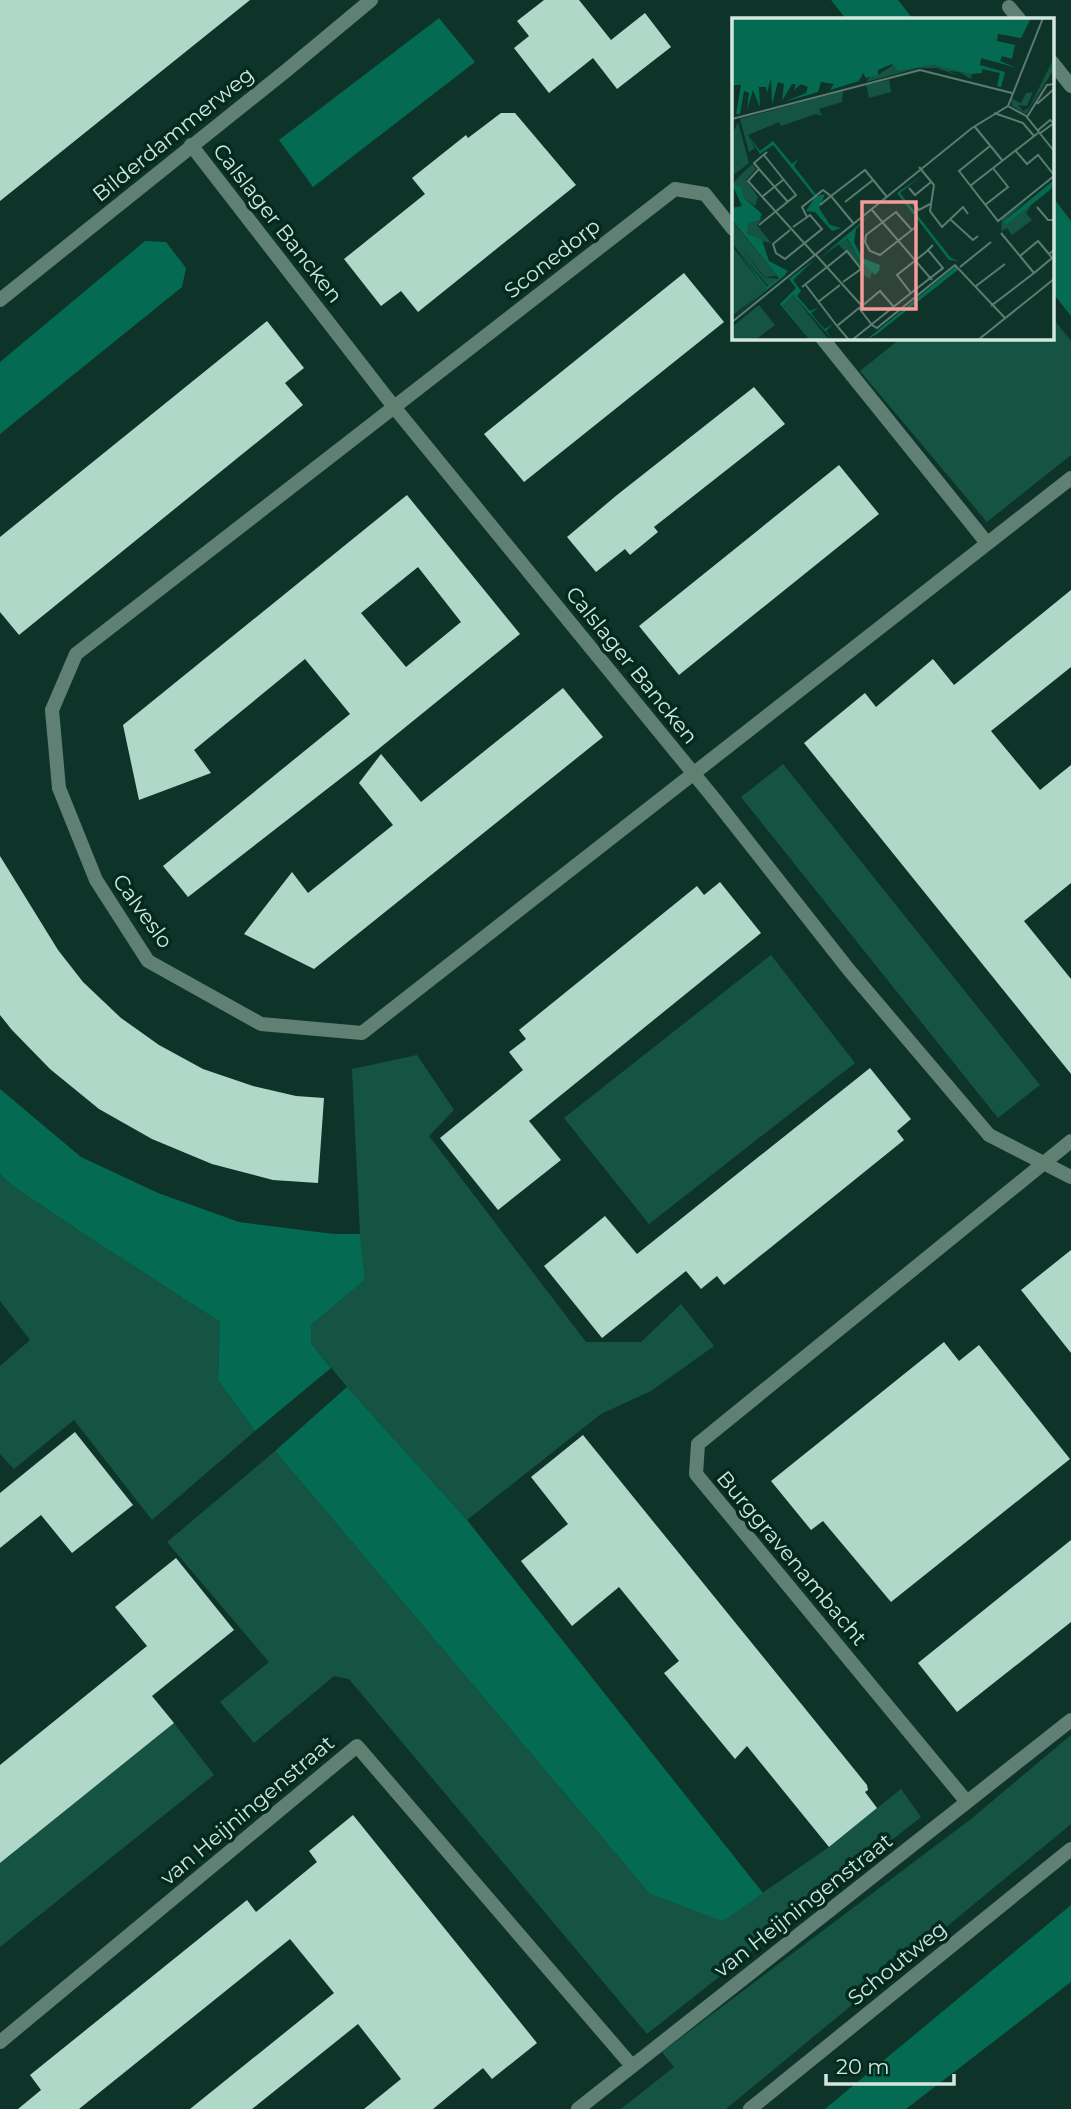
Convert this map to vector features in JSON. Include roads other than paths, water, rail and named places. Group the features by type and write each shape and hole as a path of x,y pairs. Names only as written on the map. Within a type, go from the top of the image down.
{"street":[{"name":"Bilderdammerweg","path":"0,300 371,0"},
{"path":"1009,7 1018,18"},
{"path":"1054,65 1071,86"},
{"name":"Calslager Bancken","path":"191,145 394,407 694,774 849,970 989,1135 1071,1177"},
{"name":"Sconedorp","path":"394,407 675,189 705,194 732,228"},
{"path":"823,340 988,543"},
{"name":"Calveslo","path":"394,407 76,654 52,710 59,788 96,880 148,961 261,1024 362,1033 694,774"},
{"path":"694,774 1071,478"},
{"name":"Burggravenambacht","path":"967,1802 696,1474 698,1444 1071,1141"},
{"path":"967,1802 1071,1720"},
{"name":"van Heijningenstraat","path":"0,2042 357,1746 632,2066"},
{"name":"van Heijningenstraat","path":"578,2109 967,1802"},
{"name":"Schoutweg","path":"750,2109 1071,1849"}]}
